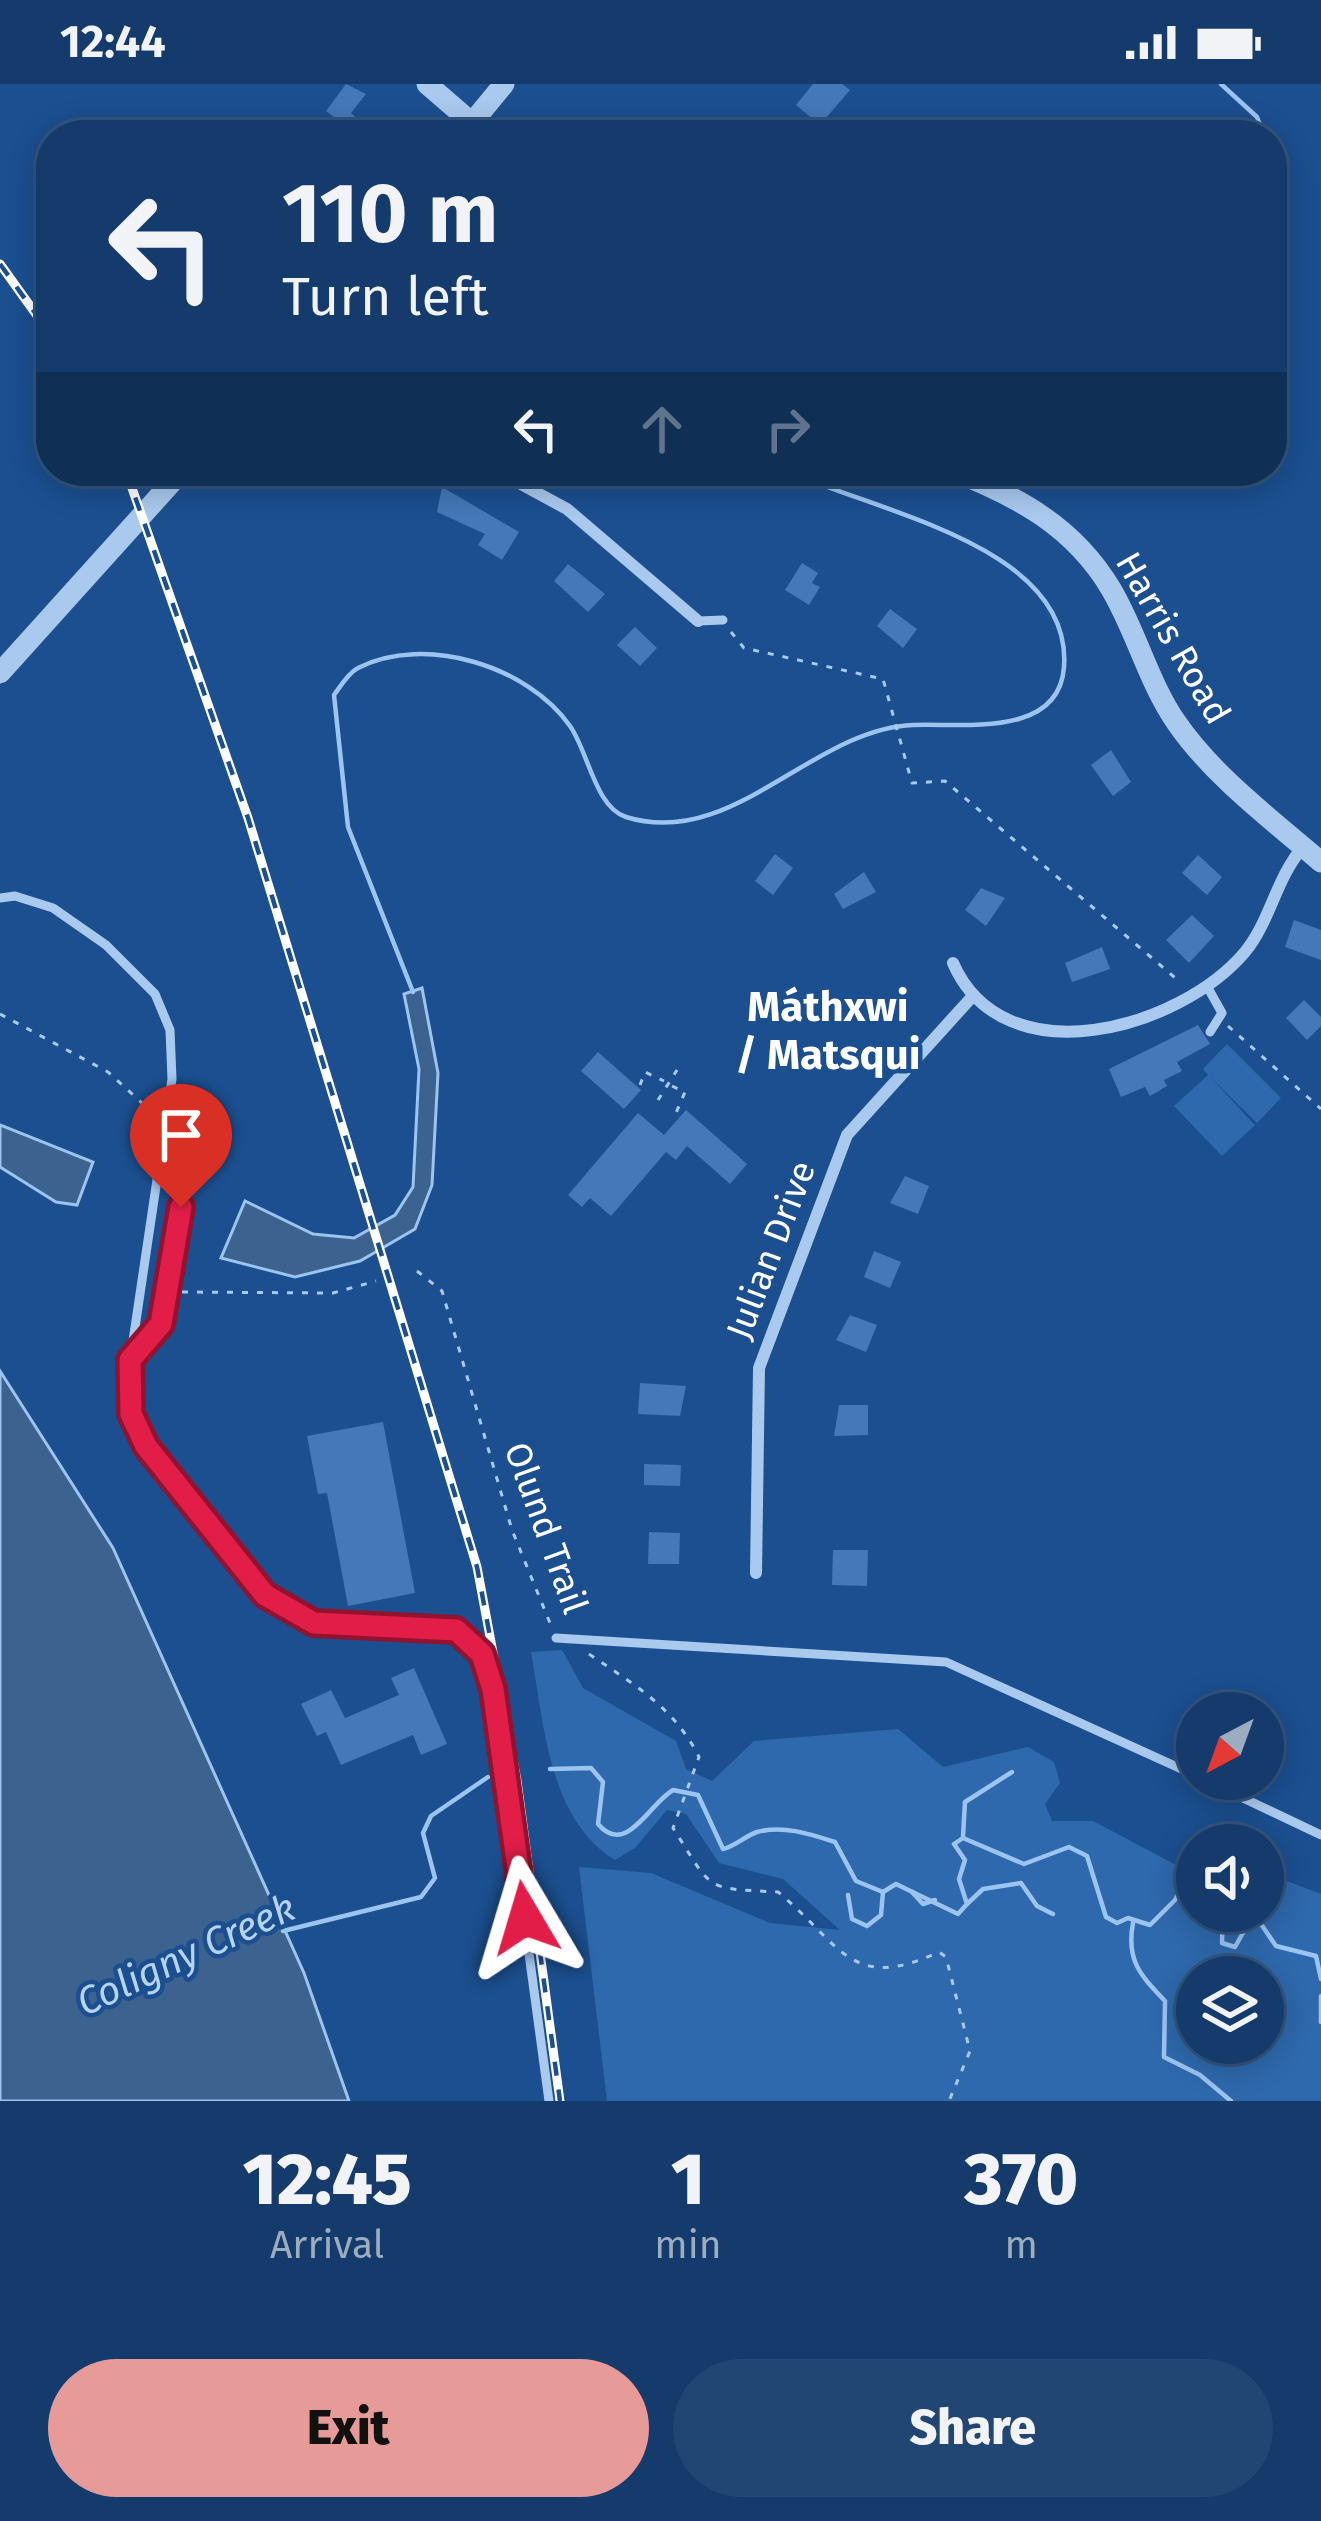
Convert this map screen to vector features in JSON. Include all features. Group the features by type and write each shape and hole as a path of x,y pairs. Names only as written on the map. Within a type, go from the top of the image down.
{"street":[{"path":"428,84 462,120"},
{"path":"480,120 504,84"},
{"path":"0,673 168,486"},
{"path":"525,486 567,509 698,621"},
{"name":"Harris Road","path":"987,486 1031,505 1078,543 1112,591 1176,722 1214,766 1321,862"},
{"path":"953,963 971,998 997,1014 1060,1030 1122,1025 1202,992 1249,948 1288,864 1303,847"},
{"name":"Julian Drive","path":"755,1573 758,1368 847,1135 971,998"}],"lane":[{"path":"698,621 723,620"},
{"path":"0,898 15,896 53,908 106,944 155,994 170,1030 172,1079 130,1360 131,1414 146,1446 265,1595 314,1623 456,1630 482,1654 507,1781 549,2101"},
{"path":"1202,992 1222,1019 1210,1031"},
{"path":"130,1360 161,1324 187,1166 182,1143 164,1122"},
{"path":"556,1637 946,1663 1176,1767"},
{"path":"1247,1800 1321,1835"}],"path":[{"path":"723,620 744,648 883,679 912,783 945,781 1202,992"},
{"path":"0,1014 108,1072 164,1122"},
{"path":"1222,1019 1321,1109"},
{"path":"658,1100 677,1070"},
{"path":"640,1085 645,1072 686,1093 676,1113"},
{"name":"Olund Trail","path":"417,1271 442,1291 512,1530 556,1637 670,1710 699,1756 674,1828 710,1885 724,1892 778,1892 858,1966 881,1971 939,1952 946,1957 970,2051 949,2101"},
{"path":"168,1291 231,1296 333,1293 376,1281"}],"shaded area":[{"path":"1227,1044 1281,1098 1257,1123 1209,1076 1255,1125 1222,1156 1174,1106 1208,1075 1203,1069"},
{"path":"562,1650 583,1688 676,1741 686,1769 712,1781 754,1741 898,1729 943,1767 1028,1747 1054,1762 1060,1783 1045,1804 1052,1821 1093,1821 1176,1865 1176,1932 1284,1932 1284,1880 1321,1894 1321,2101 607,2101 579,1867 651,1873 770,1923 840,1930 783,1879 719,1863 686,1814 667,1810 635,1848 615,1860 575,1820 562,1795 531,1652"}],"water":[{"path":"422,988 438,1073 432,1185 415,1229 360,1261 295,1277 221,1258 245,1201 313,1234 354,1238 395,1215 413,1187 419,1069 404,994"},
{"path":"0,1125 93,1162 77,1205 56,1202 0,1167"},
{"path":"0,1371 113,1548 304,1973 349,2101 0,2101"}],"building":[{"path":"346,84 366,94 351,113 359,120 338,120 326,111"},
{"path":"813,84 842,84 850,90 824,120 814,120 796,105"},
{"path":"442,487 519,532 502,560 478,545 485,534 437,512"},
{"path":"802,563 818,573 812,583 820,587 809,605 785,590"},
{"path":"568,564 605,594 588,612 554,581"},
{"path":"890,609 917,629 903,648 877,626"},
{"path":"635,627 657,648 640,666 617,645"},
{"path":"1111,750 1131,782 1113,796 1091,765"},
{"path":"775,854 793,868 773,895 755,881"},
{"path":"1198,855 1222,877 1207,895 1182,873"},
{"path":"864,872 876,892 843,909 834,894"},
{"path":"981,888 1005,898 986,926 965,910"},
{"path":"1192,915 1214,936 1189,963 1166,940"},
{"path":"1294,920 1321,930 1321,960 1285,947"},
{"path":"1102,947 1110,969 1072,982 1065,963"},
{"path":"1304,1000 1321,1017 1321,1026 1307,1040 1286,1018"},
{"path":"1198,1025 1210,1044 1177,1062 1182,1071 1164,1080 1167,1086 1150,1096 1145,1087 1121,1097 1109,1069"},
{"path":"598,1052 641,1090 624,1109 581,1071"},
{"path":"686,1110 747,1164 730,1184 687,1146 676,1160 666,1152 611,1216 590,1198 582,1207 568,1195 638,1113 664,1135"},
{"path":"905,1176 929,1186 918,1214 890,1203"},
{"path":"874,1251 901,1262 890,1288 864,1277"},
{"path":"850,1315 877,1325 866,1352 836,1340"},
{"path":"640,1383 686,1386 680,1416 638,1414"},
{"path":"839,1405 868,1405 868,1435 834,1436"},
{"path":"383,1422 415,1593 348,1606 327,1493 318,1494 307,1436"},
{"path":"644,1464 681,1465 680,1486 644,1485"},
{"path":"649,1532 680,1533 679,1564 648,1564"},
{"path":"833,1550 868,1550 867,1586 832,1585"},
{"path":"414,1668 447,1744 421,1755 413,1735 341,1765 326,1732 317,1736 301,1704 331,1690 345,1718 399,1695 391,1678"}],"waterway":[{"path":"1221,84 1258,120"},
{"path":"413,992 348,827 334,695 358,668 413,654 473,662 502,672 552,705 570,726 599,790 615,811 665,823 701,817 737,803 876,731 1006,722 1045,706 1058,690 1064,667 1058,625 1036,591 1003,562 915,518 824,486"},
{"name":"Coligny Creek","path":"550,1769 591,1768 603,1782 598,1824 608,1833 627,1832 673,1790 698,1795 723,1849 767,1830 816,1836 835,1842 856,1881 883,1892 896,1884 958,1914 967,1904 959,1879 965,1860 954,1844 963,1838 1024,1864 1069,1847 1087,1856 1106,1917 1117,1923 1128,1918 1150,1925 1176,1898"},
{"path":"963,1836 965,1802 1012,1772"},
{"name":"Coligny Creek","path":"283,1931 421,1897 435,1878 423,1833 431,1816 488,1777"},
{"path":"967,1904 983,1889 1021,1883 1037,1906 1053,1914"},
{"path":"848,1895 852,1919 867,1926 881,1915 883,1892"},
{"path":"912,1892 923,1904 935,1900"},
{"path":"1133,1923 1133,1957 1165,2001 1164,2057 1200,2075 1231,2101"},
{"name":"Coligny Creek","path":"1222,1932 1222,1943 1235,1947 1243,1932"},
{"name":"Coligny Creek","path":"1266,1932 1276,1946 1316,1956 1321,1979"},
{"name":"Coligny Creek","path":"1321,1996 1321,2022"}],"railway":[{"path":"0,264 36,314"},
{"path":"131,486 248,818 477,1567 517,1781 560,2101"}],"district":[{"name":"Máthxwi / Matsqui","path":"828,1031"}],"route":[{"path":"181,1207 161,1324 151,1343 130,1360 131,1414 146,1446 265,1595 314,1623 456,1630 470,1637 482,1654 493,1689 525,1918"}]}
